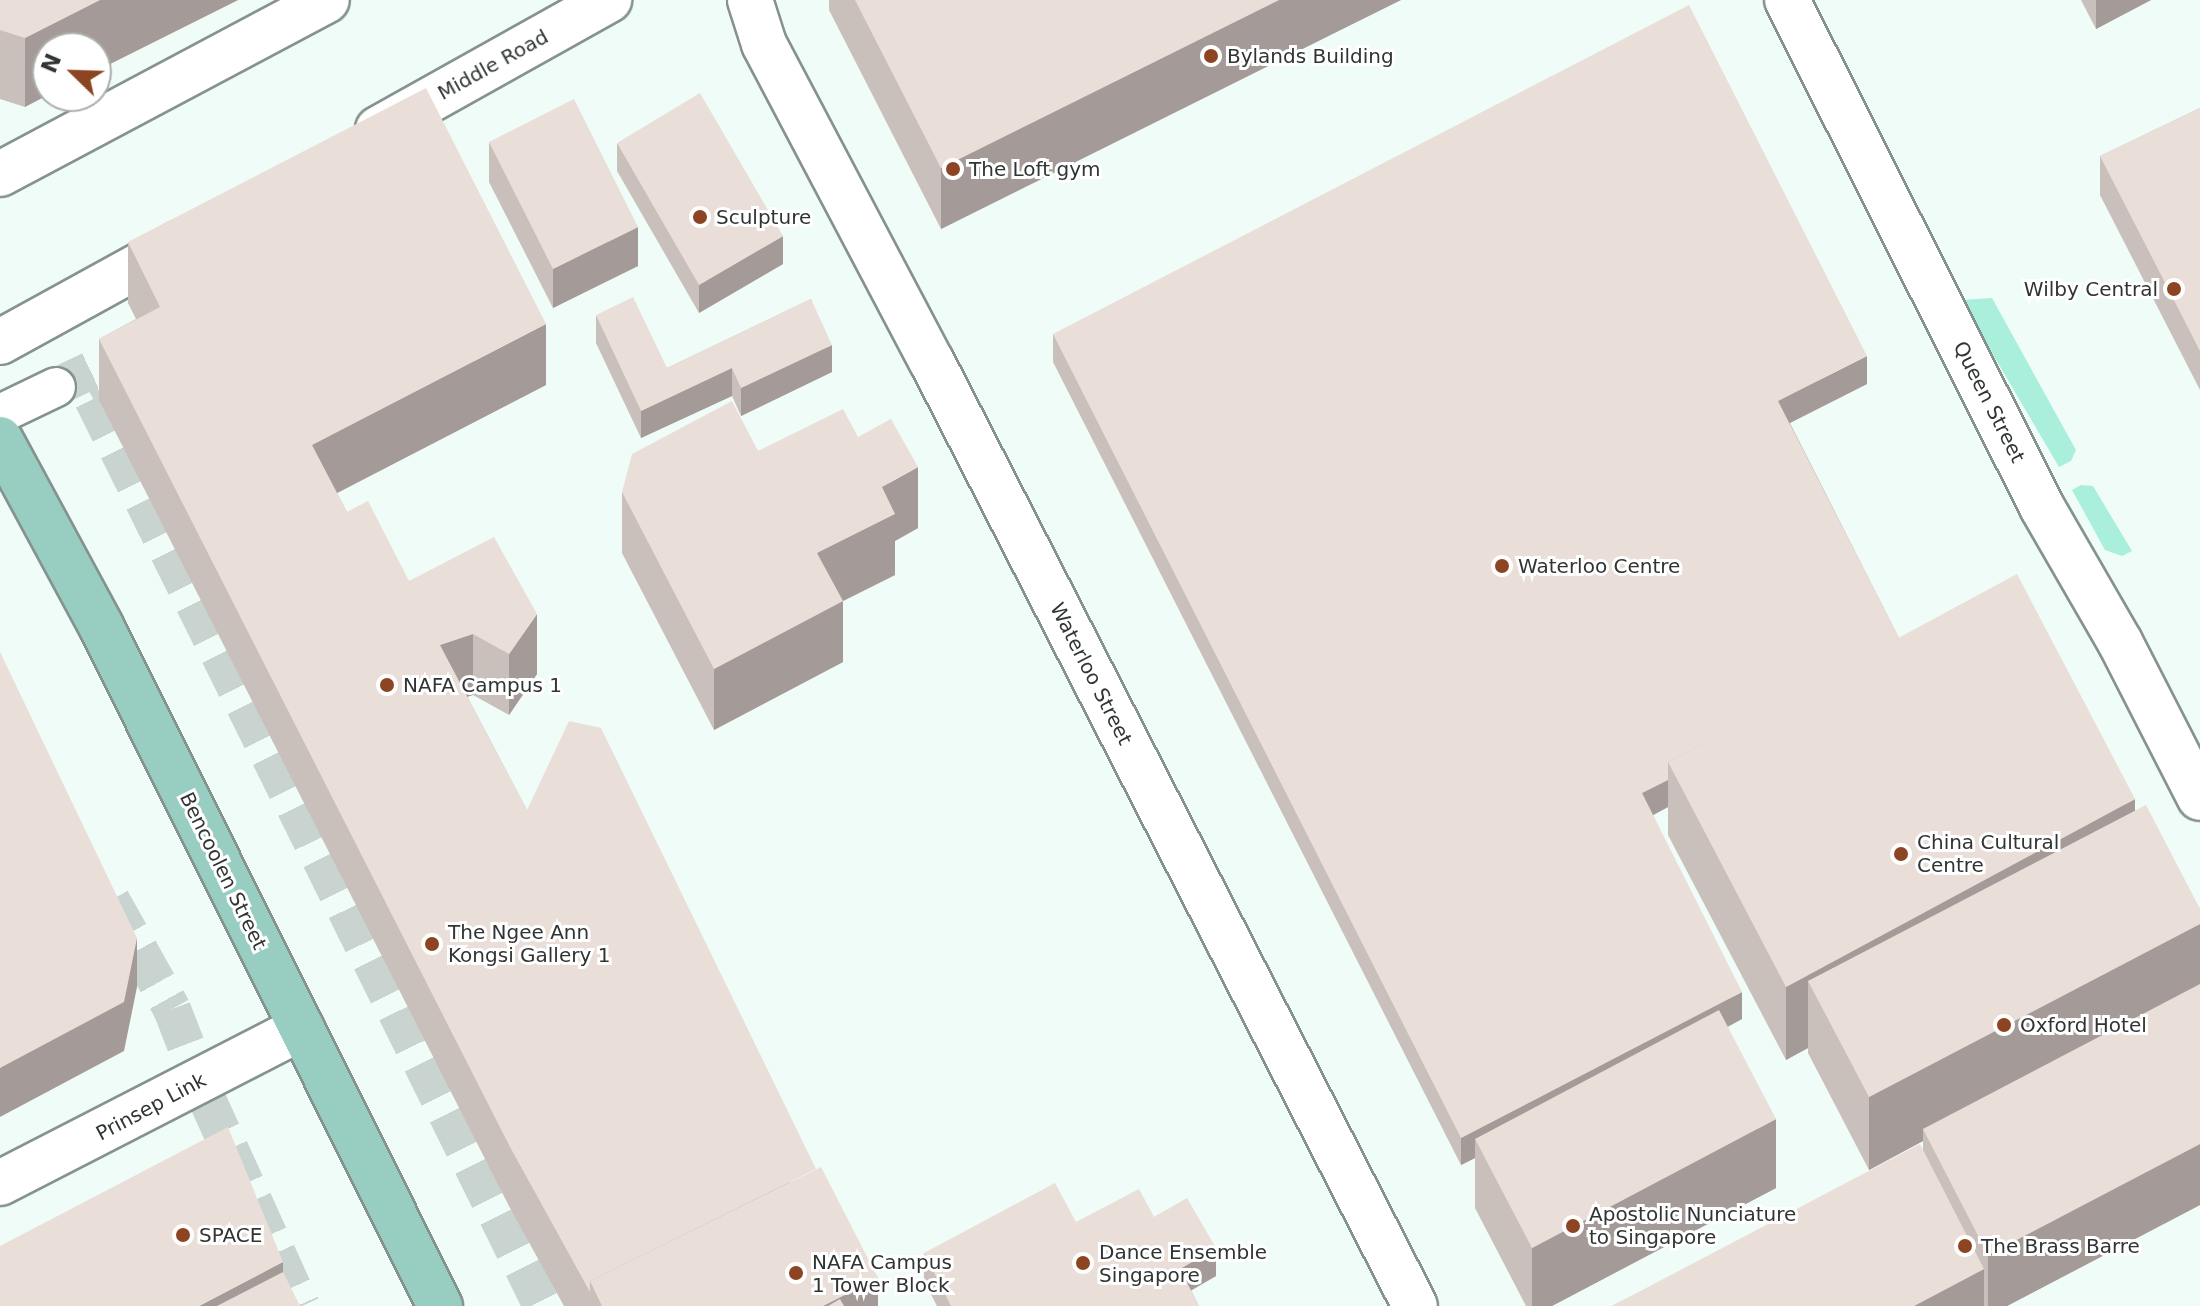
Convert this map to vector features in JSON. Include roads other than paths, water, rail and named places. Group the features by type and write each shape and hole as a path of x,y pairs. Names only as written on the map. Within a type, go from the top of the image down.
{"main road":[{"name":"Bencoolen Street","path":"0,439 101,626 440,1306"}],"street":[{"path":"0,174 327,0"},
{"name":"Middle Road","path":"336,153 609,0"},
{"name":"Waterloo Street","path":"721,0 764,44"},
{"name":"Waterloo Street","path":"750,0 764,44 932,362 1415,1306"},
{"name":"Queen Street","path":"1787,0 2042,507 2120,642 2200,798"},
{"path":"0,342 217,222"},
{"path":"0,414 56,387"},
{"name":"Prinsep Link","path":"0,1183 301,1028"}],"tunnel":[{"path":"56,387 142,346 151,367 93,399 542,1306"},
{"path":"111,900 172,1009 206,1097 301,1306"}],"place":[{"name":"Bylands Building","path":"1211,56"},
{"name":"The Loft gym","path":"953,169"},
{"name":"Sculpture","path":"700,217"},
{"name":"Wilby Central","path":"2174,289"},
{"name":"Waterloo Centre","path":"1502,566"},
{"name":"NAFA Campus 1","path":"387,685"},
{"name":"China Cultural Centre","path":"1901,854"},
{"name":"The Ngee Ann Kongsi Gallery 1","path":"432,944"},
{"name":"Oxford Hotel","path":"2004,1025"},
{"name":"Apostolic Nunciature to Singapore","path":"1573,1226"},
{"name":"SPACE","path":"183,1235"},
{"name":"The Brass Barre","path":"1965,1246"},
{"name":"Dance Ensemble Singapore","path":"1083,1263"},
{"name":"NAFA Campus 1 Tower Block","path":"796,1273"}]}
